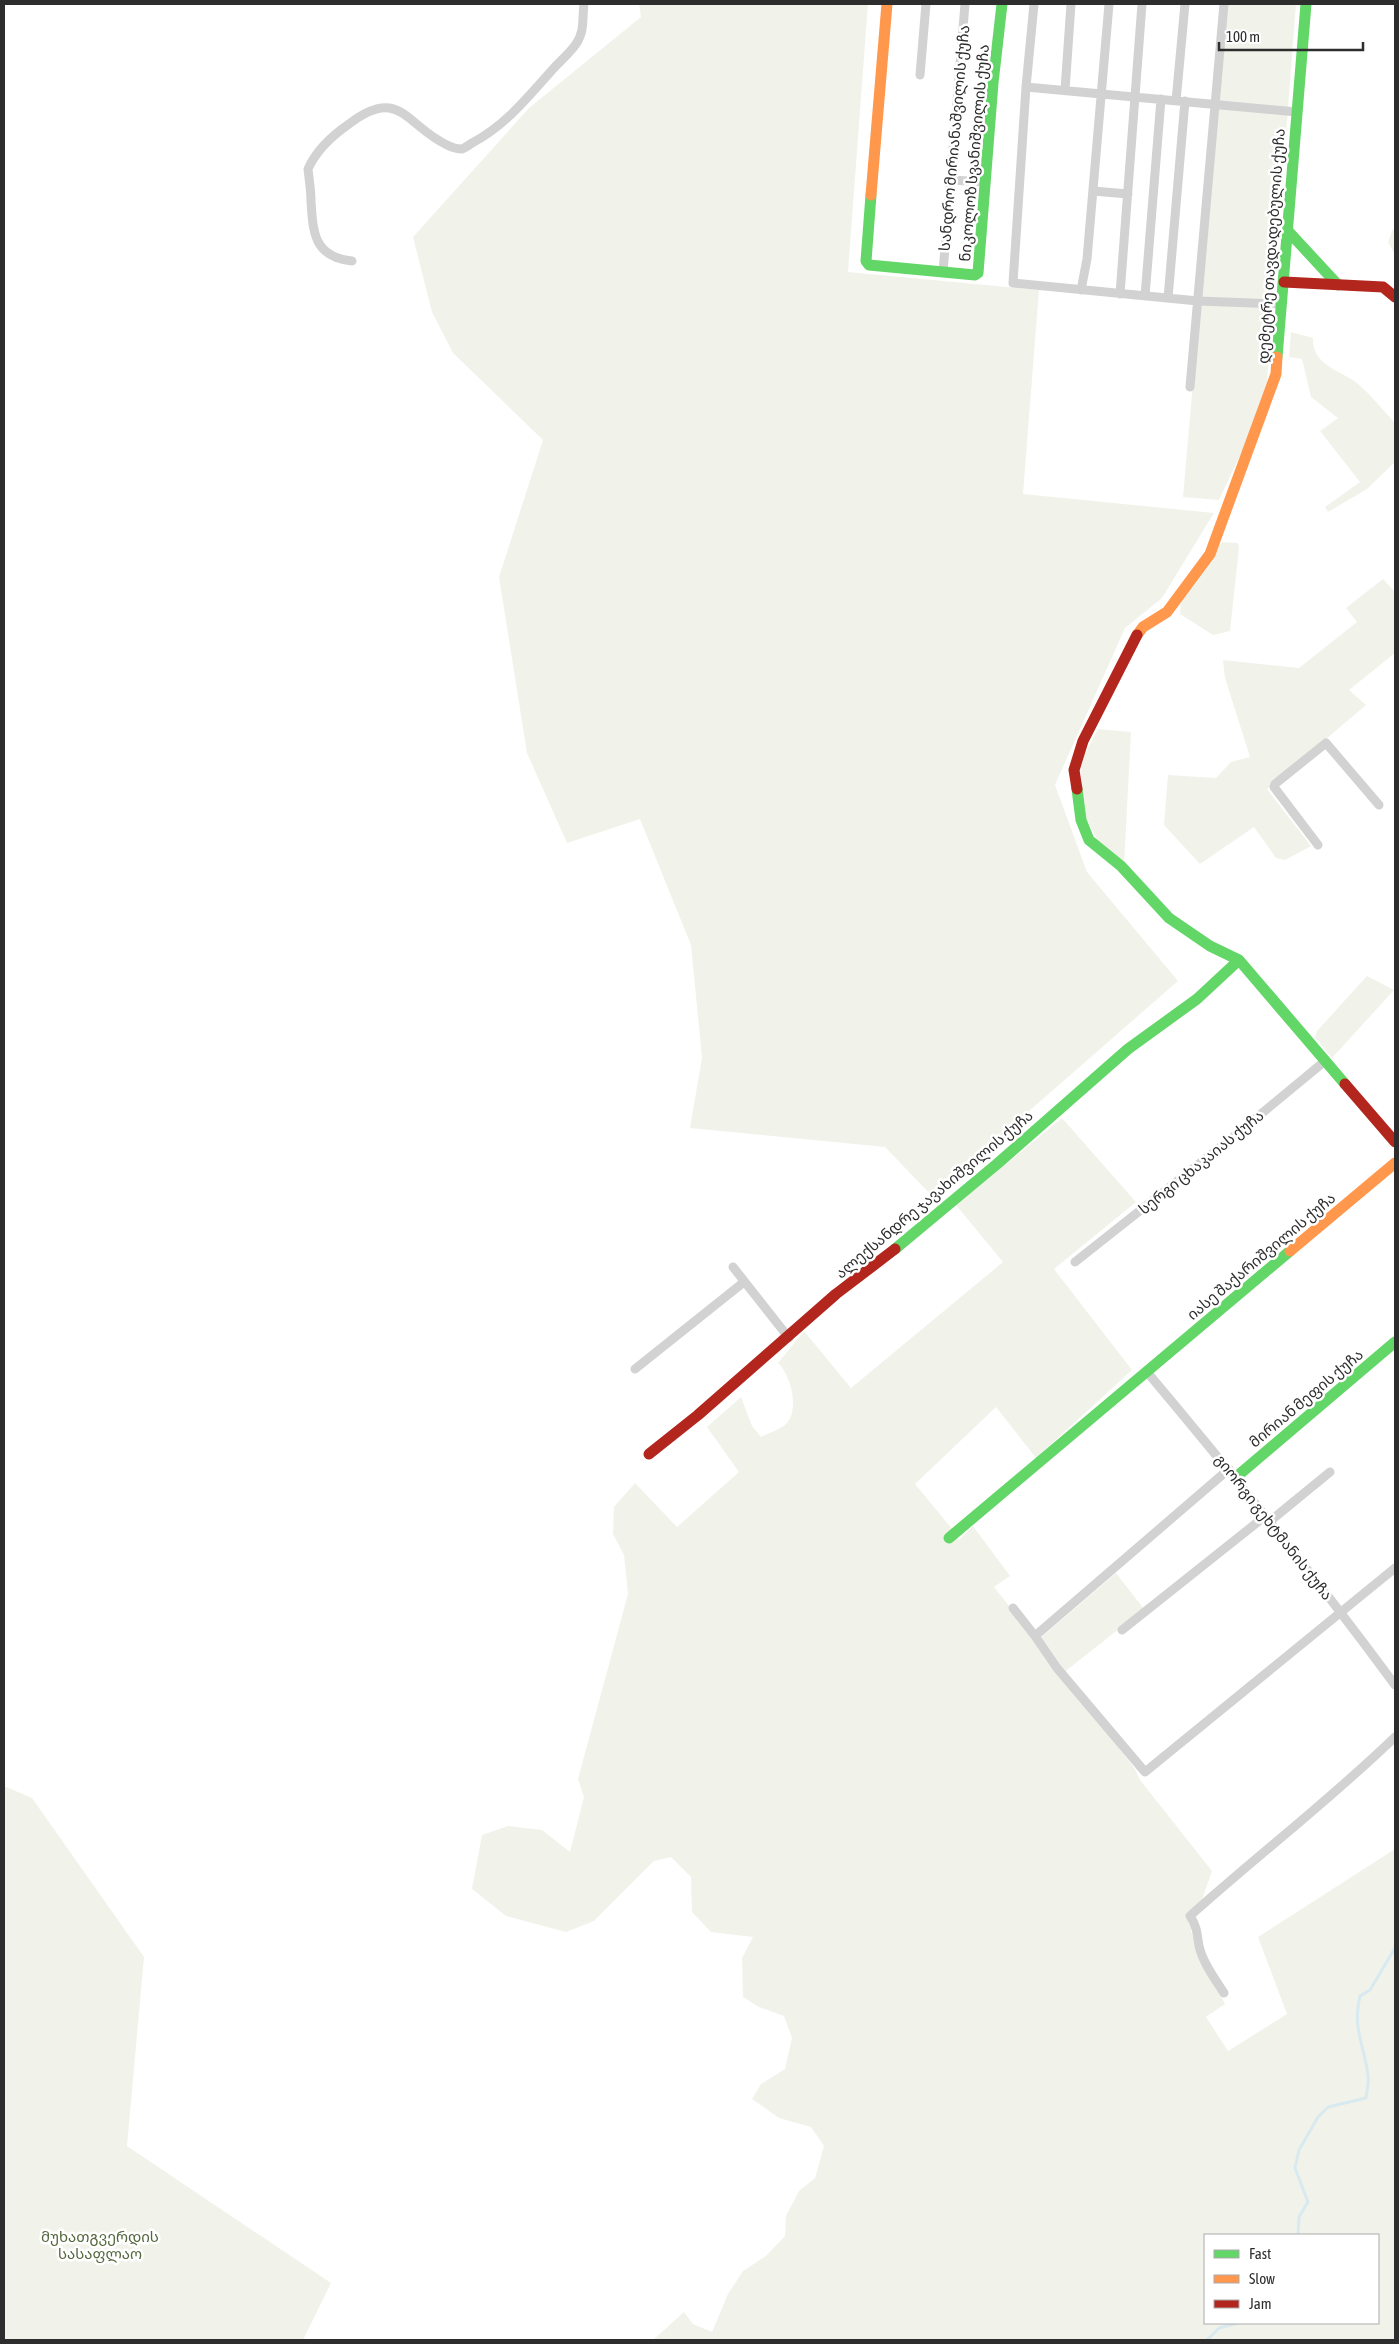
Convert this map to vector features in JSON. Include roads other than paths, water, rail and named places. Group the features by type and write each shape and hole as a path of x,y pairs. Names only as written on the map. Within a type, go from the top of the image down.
{"street":[{"path":"352,261 337,259 328,254 322,249 315,236 308,169 312,160 343,128 360,115 375,108 388,108 398,111 451,147 462,148 491,134 520,106 576,44 584,27 584,4"},
{"name":"ნიკოლოზ სვანიშვილის ქუჩა","path":"887,4 865,256 869,265 975,275 978,273 993,83 1002,4"},
{"path":"920,75 926,4"},
{"name":"სანდრო მირიანაშვილის ქუჩა","path":"943,272 965,4"},
{"path":"1034,4 1026,86 1013,283 1198,302 1282,304"},
{"path":"1065,90 1071,4"},
{"path":"1081,290 1087,259 1109,4"},
{"path":"1120,294 1142,4"},
{"path":"1168,298 1181,101 1185,4"},
{"path":"1190,387 1224,4"},
{"name":"დემეტრე თავდადებულის ქუჩა","path":"1306,4 1276,374 1210,554 1166,612 1141,625 1107,697 1082,741 1074,770 1081,820 1089,840 1121,866 1168,918 1210,946 1239,960 1306,1035 1325,1061 1395,1142"},
{"path":"1026,86 1297,112"},
{"path":"1145,296 1160,99"},
{"path":"951,180 986,182"},
{"path":"1093,191 1128,194"},
{"path":"1288,231 1338,284"},
{"path":"1284,282 1383,287 1395,297"},
{"path":"1318,845 1274,788 1275,784 1326,743 1379,805"},
{"name":"ალექსანდრე ჯავახიშვილის ქუჩა","path":"649,1454 788,1338 836,1294 901,1245 997,1164 1128,1049 1197,999 1239,960"},
{"name":"სერგი ცხაკაიას ქუჩა","path":"1075,1262 1238,1133 1325,1061"},
{"name":"იასე შაქარიშვილის ქუჩა","path":"950,1538 1395,1163"},
{"path":"733,1267 788,1338"},
{"path":"635,1369 744,1282"},
{"name":"მირიან მეფის ქუჩა","path":"1232,1473 1395,1342"},
{"name":"გიორგი გეხტმანის ქუჩა","path":"1147,1372 1232,1473 1342,1613 1395,1685"},
{"path":"1122,1630 1330,1472"},
{"path":"1035,1636 1232,1473"},
{"path":"1013,1608 1035,1636 1056,1668 1145,1772 1395,1568"},
{"path":"1224,1993 1211,1973 1200,1948 1197,1926 1190,1916 1266,1849 1352,1779 1395,1737"}],"waterway":[{"path":"1298,2234 1299,2217 1308,2202 1295,2168 1299,2150 1318,2117 1328,2107 1366,2098 1368,2075 1357,2017 1360,1996 1370,1990 1395,1948"},
{"path":"1207,2340 1219,2328 1234,2324"}],"park label":[{"name":"მუხათგვერდის სასაფლაო","path":"100,2244"}]}
